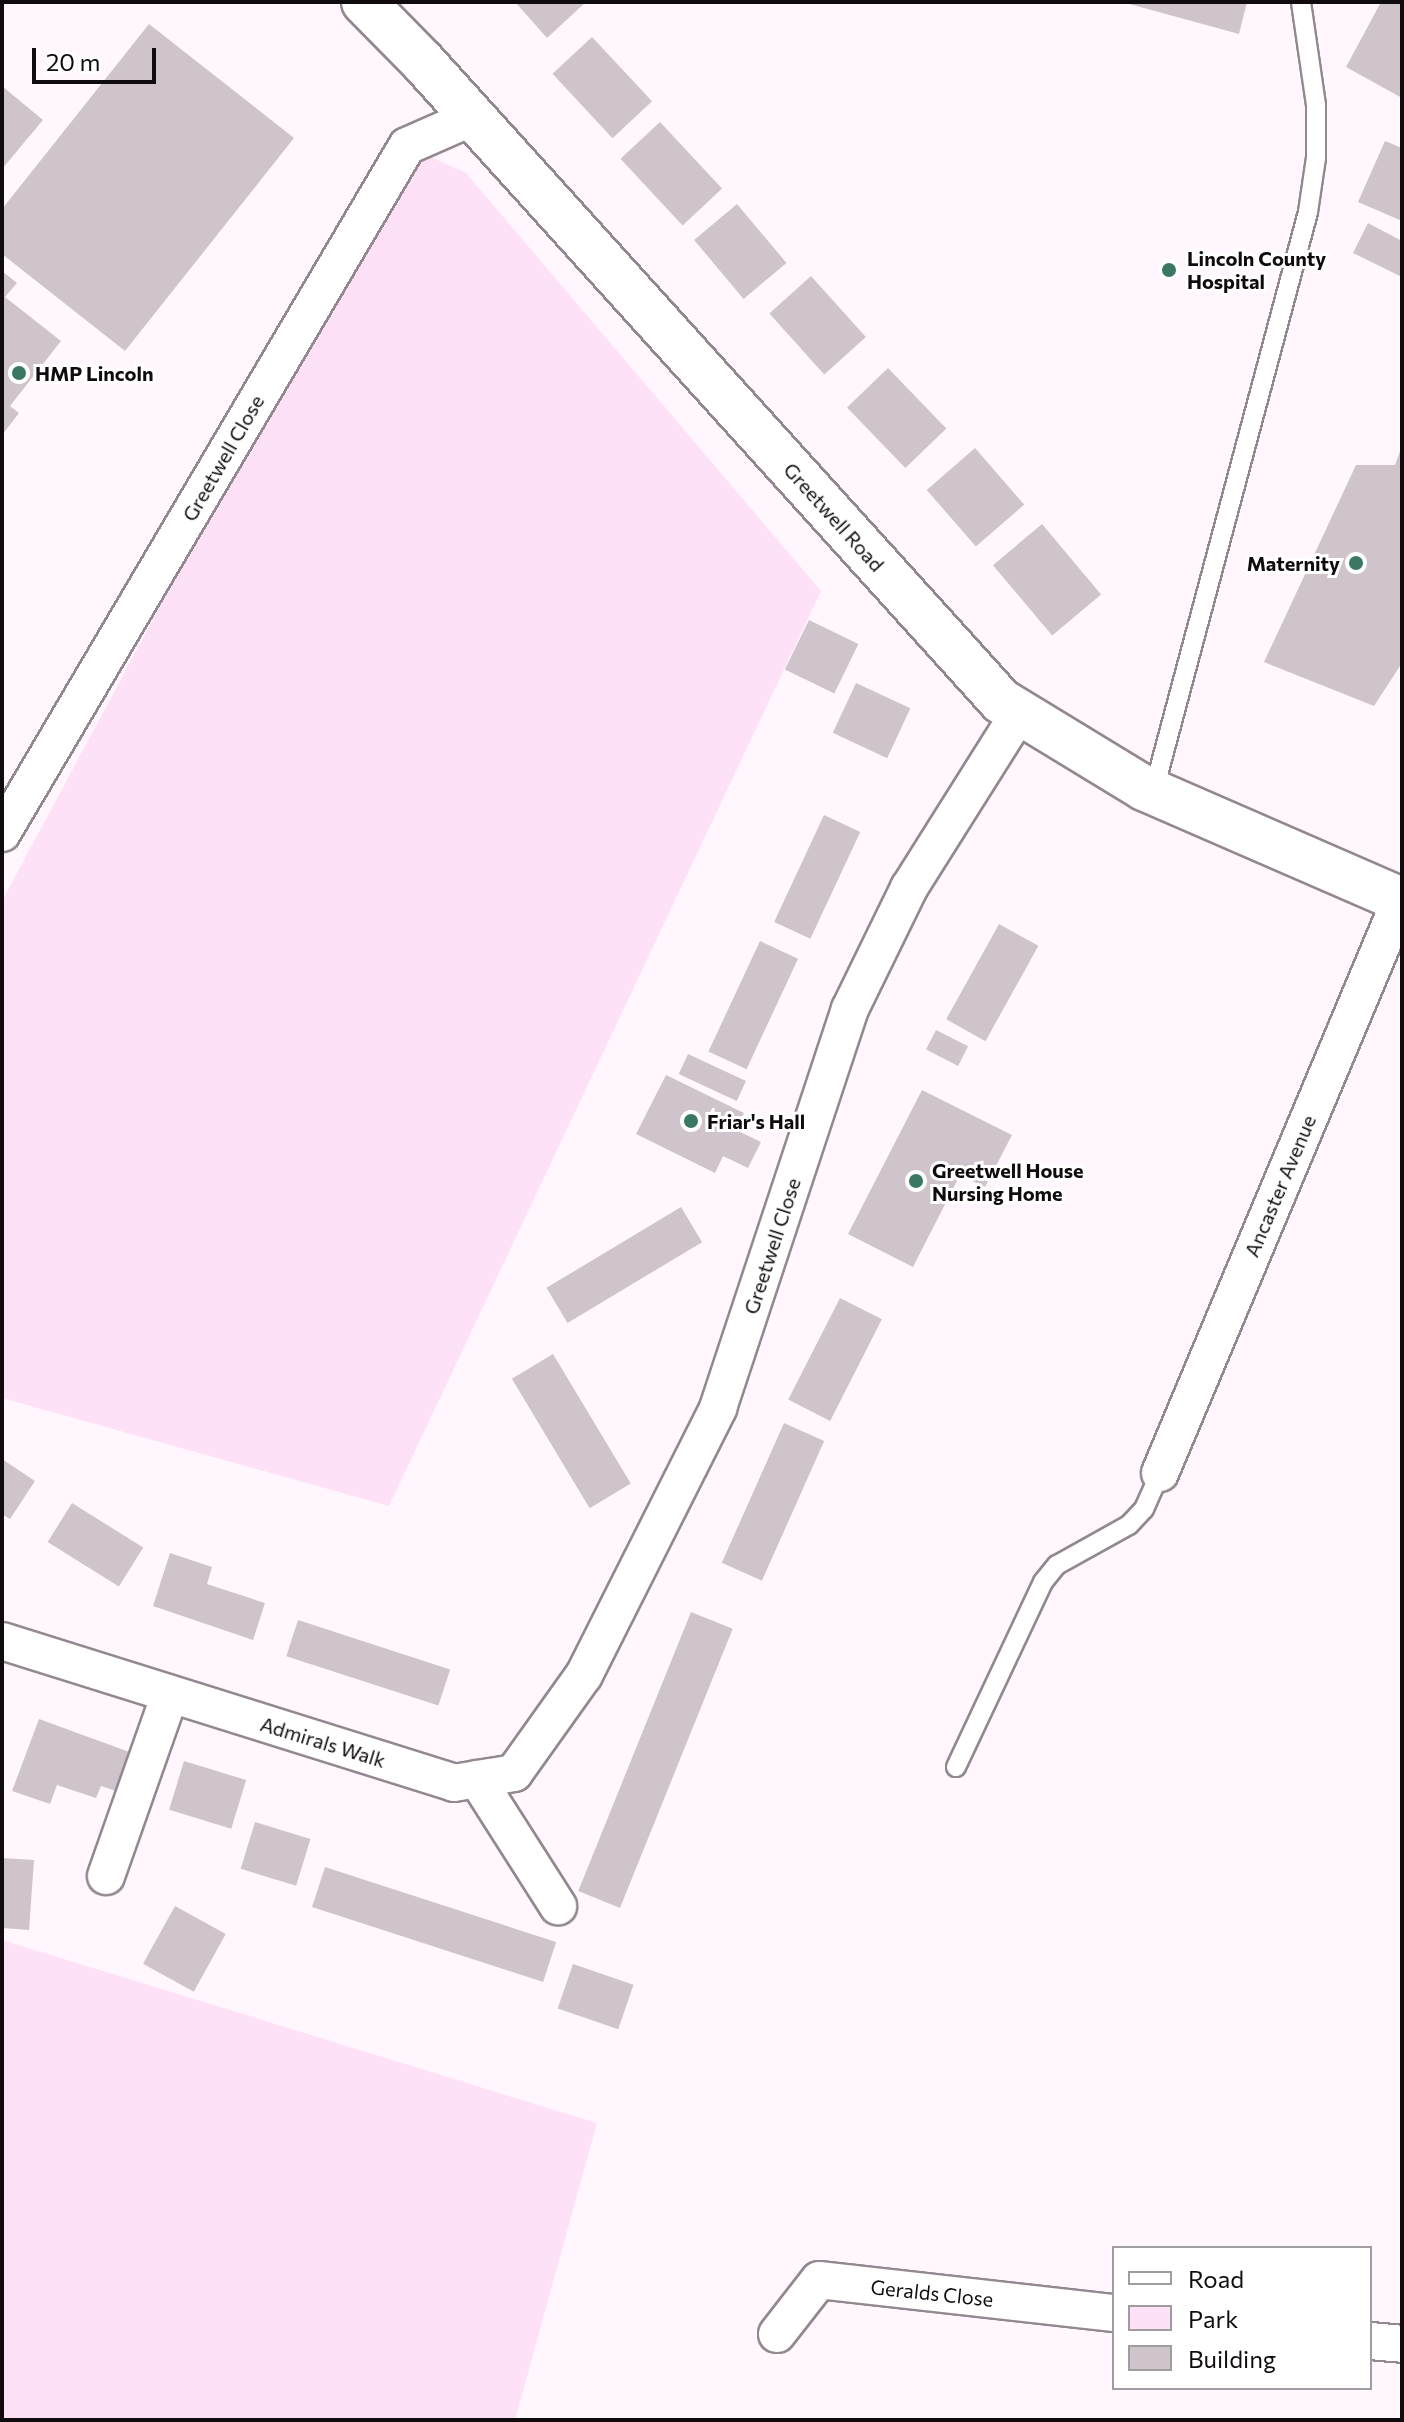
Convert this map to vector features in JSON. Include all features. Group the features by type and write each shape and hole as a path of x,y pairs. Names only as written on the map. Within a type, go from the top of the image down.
{"street":[{"name":"Greetwell Road","path":"364,2 473,117 1001,701 1153,793 1401,900"},
{"name":"Greetwell Close","path":"2,833 407,146 473,117"},
{"name":"Greetwell Close","path":"514,1773 584,1675 718,1408 850,1009 909,888 1019,713"},
{"name":"Ancaster Avenue","path":"1160,1473 1401,900"},
{"name":"Admirals Walk","path":"2,1641 454,1783 514,1773"},
{"path":"106,1876 170,1694"},
{"path":"477,1779 558,1906"},
{"name":"Geralds Close","path":"777,2334 819,2280 1112,2313"},
{"path":"1372,2341 1402,2344"}],"lane":[{"path":"1153,793 1308,212 1316,158 1316,105 1301,2"},
{"path":"956,1767 1043,1582 1057,1565 1129,1525 1144,1509 1160,1473"}],"green space":[{"path":"407,146 466,173 821,591 389,1506 2,1398 2,901"},
{"path":"2,1940 597,2123 515,2420 2,2420"}],"building":[{"path":"515,2 586,2 547,38"},
{"path":"1122,2 1247,2 1239,34"},
{"path":"1381,2 1402,2 1402,98 1346,67"},
{"path":"149,24 294,138 125,351 2,254 2,209"},
{"path":"592,37 652,101 613,138 553,74"},
{"path":"2,86 43,120 2,169"},
{"path":"660,122 722,189 683,225 621,159"},
{"path":"1385,141 1402,148 1402,221 1358,202"},
{"path":"737,204 786,263 744,299 694,240"},
{"path":"1368,223 1402,241 1402,277 1353,253"},
{"name":"HMP Lincoln","path":"2,271 17,283 5,297 61,341 10,406 19,413 2,435"},
{"path":"811,276 866,337 824,374 769,313"},
{"path":"888,368 946,428 905,468 847,408"},
{"name":"Maternity","path":"1402,446 1402,663 1374,706 1264,662 1356,465 1395,465"},
{"path":"975,448 1024,505 976,547 927,490"},
{"path":"1042,524 1101,594 1052,636 993,565"},
{"path":"809,620 858,644 834,694 785,669"},
{"path":"856,683 910,708 887,758 833,733"},
{"path":"824,815 860,832 810,939 774,922"},
{"path":"999,924 1038,946 986,1041 946,1019"},
{"path":"760,941 798,959 747,1069 708,1052"},
{"path":"936,1030 968,1046 958,1066 926,1050"},
{"path":"688,1054 746,1081 737,1101 679,1074"},
{"name":"Friar's Hall","path":"666,1075 744,1113 736,1130 761,1142 748,1168 723,1156 715,1173 636,1134"},
{"name":"Greetwell House Nursing Home","path":"922,1090 1012,1135 985,1187 960,1175 913,1267 848,1234"},
{"path":"681,1207 702,1242 568,1323 546,1288"},
{"path":"840,1298 882,1319 830,1421 788,1400"},
{"path":"553,1354 631,1483 590,1508 512,1379"},
{"path":"784,1423 824,1441 762,1581 722,1563"},
{"path":"2,1459 35,1481 10,1519 2,1514"},
{"path":"72,1503 143,1548 119,1587 48,1542"},
{"path":"170,1553 212,1567 207,1584 265,1603 253,1640 153,1606"},
{"path":"691,1612 733,1629 620,1908 578,1891"},
{"path":"298,1620 450,1669 438,1706 286,1656"},
{"path":"39,1719 135,1754 122,1793 101,1786 96,1798 57,1785 50,1804 12,1791"},
{"path":"184,1761 246,1780 231,1829 169,1810"},
{"path":"255,1822 310,1839 296,1886 241,1869"},
{"path":"2,1858 34,1860 29,1930 2,1928"},
{"path":"325,1867 556,1942 543,1982 312,1907"},
{"path":"175,1906 226,1934 194,1992 143,1964"},
{"path":"573,1964 634,1985 618,2029 558,2008"}],"place":[{"name":"Lincoln County Hospital","path":"1169,270"},
{"name":"HMP Lincoln","path":"19,373"},
{"name":"Maternity","path":"1356,563"},
{"name":"Friar's Hall","path":"691,1121"},
{"name":"Greetwell House Nursing Home","path":"916,1181"}]}
